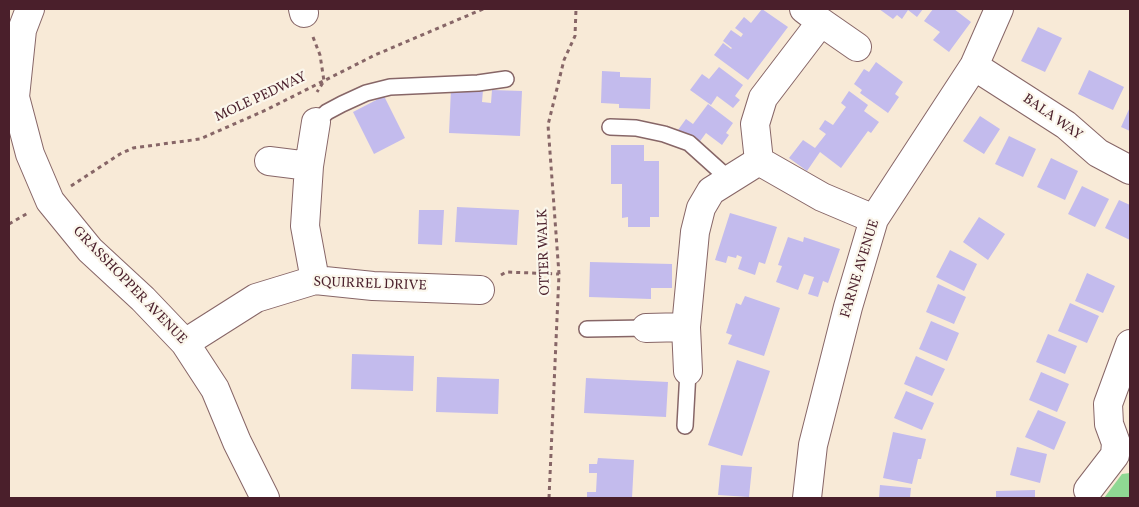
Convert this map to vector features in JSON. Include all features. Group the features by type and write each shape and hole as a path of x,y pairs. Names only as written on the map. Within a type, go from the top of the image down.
{"street":[{"name":"GRASSHOPPER AVENUE","path":"30,9 22,30 15,97 30,154 50,201 90,250 143,299 185,343 216,389 237,442 265,498"},
{"name":"FARNE AVENUE","path":"807,498 815,436 848,307 874,219 974,66 999,9"},
{"path":"759,161 756,124 763,98 813,15 857,47"},
{"name":"BALA WAY","path":"974,66 1066,125 1098,153 1130,170"},
{"path":"315,280 305,226 309,166 316,122"},
{"path":"270,161 309,166"},
{"path":"688,371 686,327 695,232 701,208 711,191 759,161"},
{"path":"759,161 822,197 874,219"},
{"name":"SQUIRREL DRIVE","path":"185,343 256,298 315,280 373,286 480,290"},
{"path":"646,328 686,327"},
{"path":"1088,490 1123,447 1109,424 1108,404 1130,344"}],"lane":[{"path":"316,122 327,112 342,104 366,93 390,87 478,83 506,79"},
{"path":"610,127 636,128 664,134 689,143 729,179"},
{"path":"587,328 646,328"},
{"path":"685,426 688,371"}],"path":[{"name":"MOLE PEDWAY","path":"50,201 120,154 133,148 200,139 266,110 375,55 483,9"},
{"name":"OTTER WALK","path":"549,498 559,274 548,125 564,60 575,36 576,9"},
{"path":"303,11 320,55 324,81 314,97 316,122"},
{"path":"480,290 506,272 559,274"}],"green space":[{"path":"1130,473 1130,498 1104,498 1122,474"}],"building":[{"path":"762,9 788,27 748,80 714,55 723,43 731,49 723,41 731,30 741,37 743,34 735,28 744,17 751,23"},
{"path":"879,9 923,9 917,17 908,10 902,19 897,15 893,19"},
{"path":"933,9 954,9 971,22 949,52 933,40 940,32 924,21"},
{"path":"1038,27 1062,38 1045,72 1021,61"},
{"path":"876,62 903,82 895,94 899,97 888,113 860,93 862,90 854,84 864,69 869,72"},
{"path":"719,67 743,85 735,96 740,100 733,108 717,96 711,105 690,90 702,74 709,79"},
{"path":"1089,70 1124,87 1113,110 1078,94"},
{"path":"602,71 620,72 620,77 651,78 650,109 619,108 619,104 601,103"},
{"path":"451,89 483,90 482,102 491,103 492,90 522,91 520,136 449,133"},
{"path":"849,91 868,105 864,111 879,122 871,133 868,131 841,168 820,152 807,171 789,158 803,140 815,148 826,134 819,129 825,120 833,125 846,107 841,103"},
{"path":"384,96 405,138 374,154 353,112"},
{"path":"708,104 733,123 726,133 729,135 722,145 706,133 698,144 678,130 686,119 693,124"},
{"path":"1130,107 1130,131 1121,127"},
{"path":"980,116 1000,129 984,154 963,141"},
{"path":"1009,136 1036,149 1023,177 995,164"},
{"path":"611,145 644,145 644,161 659,161 659,217 650,217 650,227 628,227 628,217 622,218 622,184 611,184"},
{"path":"1051,158 1078,171 1065,200 1037,187"},
{"path":"1082,186 1109,199 1095,227 1068,214"},
{"path":"1119,200 1130,205 1130,240 1105,228"},
{"path":"457,207 519,210 517,245 455,242"},
{"path":"419,210 444,210 442,245 418,244"},
{"path":"730,213 777,227 765,264 759,262 755,275 738,269 742,257 737,255 736,258 728,256 726,263 715,260"},
{"path":"979,217 1005,234 988,260 963,242"},
{"path":"788,237 803,242 804,237 840,249 828,283 823,281 818,297 808,294 814,277 804,274 798,290 776,282 782,266 778,265"},
{"path":"950,250 977,264 964,291 936,277"},
{"path":"590,262 672,264 672,288 651,288 651,299 589,297"},
{"path":"1087,273 1115,286 1103,313 1075,301"},
{"path":"938,284 966,297 954,324 926,312"},
{"path":"745,296 780,308 764,356 728,344 732,335 726,333 736,303 741,305"},
{"path":"1070,303 1099,316 1087,343 1058,331"},
{"path":"931,321 959,333 947,361 919,349"},
{"path":"1048,334 1077,346 1065,374 1036,362"},
{"path":"352,354 414,356 413,391 351,389"},
{"path":"916,356 945,369 932,396 904,384"},
{"path":"737,360 770,371 742,456 708,445"},
{"path":"1041,372 1069,384 1057,412 1029,400"},
{"path":"437,377 499,379 498,414 436,412"},
{"path":"586,378 668,382 666,417 584,413"},
{"path":"906,391 934,403 922,430 894,418"},
{"path":"1038,410 1066,422 1054,450 1025,437"},
{"path":"893,432 926,439 921,459 918,459 912,484 883,478"},
{"path":"1017,447 1047,454 1040,483 1010,475"},
{"path":"598,458 634,460 632,498 587,498 587,492 596,492 597,473 589,473 589,464 597,464"},
{"path":"721,465 752,467 749,497 718,495"},
{"path":"880,485 911,488 910,498 879,498"},
{"path":"1035,490 1035,498 996,498 996,491"}]}
